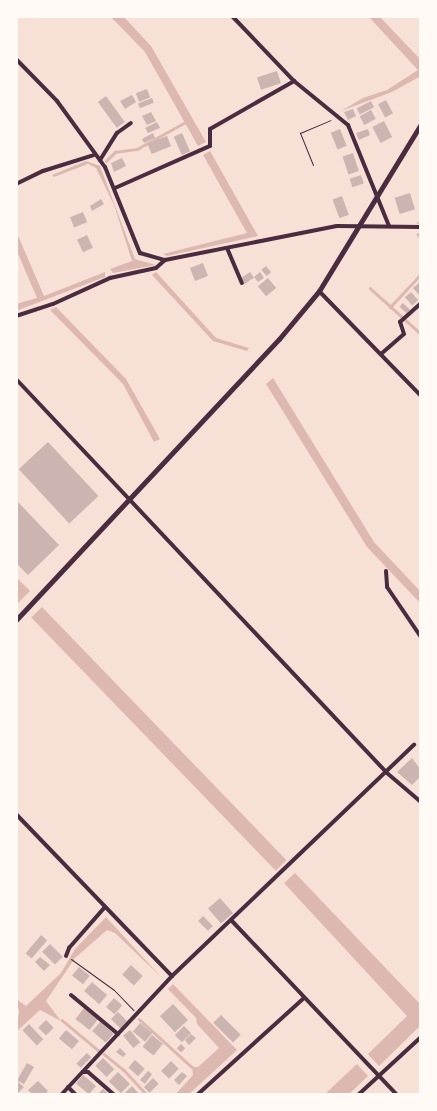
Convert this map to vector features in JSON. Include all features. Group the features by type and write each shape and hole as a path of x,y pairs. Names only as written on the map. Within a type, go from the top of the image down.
{"street":[{"path":"232,16 294,81 348,125 377,191 389,226"},
{"path":"16,59 57,101 94,155 100,160 115,188 136,248 140,253 165,260 337,226 421,227"},
{"path":"115,188 210,146 210,129 294,81"},
{"path":"100,160 117,133 131,123"},
{"path":"16,620 279,340 319,291 360,225 377,191 421,124"},
{"path":"16,184 43,171 94,155"},
{"path":"227,248 242,283"},
{"path":"16,316 53,304 110,278 156,268 165,260"},
{"path":"319,291 421,396"},
{"path":"381,354 404,334 400,322 420,304"},
{"path":"16,379 388,772 421,802"},
{"path":"386,571 387,587 421,637"},
{"path":"62,1095 172,976 232,921 414,745"},
{"path":"16,814 172,976"},
{"path":"66,956 69,948 105,908"},
{"path":"232,921 397,1095"},
{"path":"72,995 118,1034"},
{"path":"197,1095 304,998"},
{"path":"358,1095 421,1037"},
{"path":"83,1072 88,1072 114,1095"},
{"path":"68,1087 76,1095"}],"path":[{"path":"313,165 300,133 330,120 334,112"},
{"path":"74,961 114,990 137,1014"}],"shaded area":[{"path":"110,16 123,16 151,46 206,142 198,146 145,52"},
{"path":"368,16 379,16 421,60 421,76 392,92 341,111 363,98 387,90 418,70"},
{"path":"210,151 258,236 167,256 163,254 247,233 203,155"},
{"path":"86,161 100,166 135,259 156,265 113,273 110,269 132,261 114,205 96,168 88,164 54,177 52,175"},
{"path":"16,231 44,296 105,272 105,277 16,311 16,304 37,298 16,249"},
{"path":"156,272 216,338 249,348 247,351 213,341 152,275"},
{"path":"56,307 126,379 160,439 154,442 123,384 50,310"},
{"path":"273,378 374,542 421,592 421,604 367,547 266,384"},
{"path":"16,577 30,591 18,603 16,601"},
{"path":"42,607 287,860 276,871 31,617"},
{"path":"295,873 419,1003 421,1002 421,1025 379,1066 368,1054 407,1016 284,883"},
{"path":"106,917 161,977 115,933 107,930 75,958 46,1001 61,1021 40,1010 16,1032 19,1011 16,999 26,1006 61,973 75,949"},
{"path":"173,984 237,1050 188,1095 175,1095 193,1075 192,1067 198,1067 219,1048 197,1024 196,1018 168,989"},
{"path":"357,1064 368,1076 348,1095 324,1095"}],"building":[{"path":"277,71 281,83 261,90 257,77"},
{"path":"147,89 150,97 139,102 136,93"},
{"path":"132,95 136,102 125,109 120,101"},
{"path":"106,96 125,122 117,128 98,102"},
{"path":"152,98 154,103 140,108 138,104"},
{"path":"386,100 393,113 385,117 378,104"},
{"path":"371,101 374,107 360,115 357,108"},
{"path":"353,109 356,116 348,120 344,112"},
{"path":"371,110 376,119 364,125 360,116"},
{"path":"151,112 156,121 147,125 142,116"},
{"path":"384,121 392,137 381,143 372,127"},
{"path":"157,122 160,128 148,133 145,128"},
{"path":"340,129 347,146 337,149 331,133"},
{"path":"368,129 370,135 359,140 356,133"},
{"path":"153,133 155,138 144,143 142,139"},
{"path":"182,133 190,151 182,155 174,137"},
{"path":"167,136 171,146 152,154 148,144"},
{"path":"353,153 359,171 348,174 343,156"},
{"path":"122,158 126,166 114,172 111,163"},
{"path":"361,175 364,184 352,187 350,179"},
{"path":"410,193 415,209 400,214 395,198"},
{"path":"342,196 349,215 339,218 333,199"},
{"path":"101,199 104,204 92,211 90,206"},
{"path":"83,212 87,222 74,227 70,217"},
{"path":"87,235 93,248 83,252 77,240"},
{"path":"203,263 208,276 195,281 190,268"},
{"path":"266,266 271,272 267,276 261,270"},
{"path":"250,272 254,278 245,284 241,278"},
{"path":"260,272 264,278 258,282 254,277"},
{"path":"268,278 276,288 266,296 258,286"},
{"path":"421,281 421,297 413,288"},
{"path":"411,292 418,300 412,306 405,297"},
{"path":"403,303 410,310 407,314 399,307"},
{"path":"48,442 98,496 69,523 19,469"},
{"path":"16,500 59,545 28,575 16,563"},
{"path":"412,758 421,770 421,776 412,785 397,772"},
{"path":"220,898 233,913 221,924 208,908"},
{"path":"203,916 213,926 208,931 198,921"},
{"path":"41,935 47,940 32,959 26,953"},
{"path":"50,944 63,957 55,965 42,952"},
{"path":"40,957 50,965 44,971 35,962"},
{"path":"131,965 143,976 134,985 122,975"},
{"path":"79,967 90,976 83,984 72,976"},
{"path":"92,982 107,995 99,1004 84,991"},
{"path":"114,998 122,1005 114,1014 106,1007"},
{"path":"173,1004 188,1020 175,1032 160,1016"},
{"path":"84,1008 98,1019 90,1030 75,1019"},
{"path":"118,1012 127,1021 120,1028 111,1019"},
{"path":"221,1015 241,1035 233,1043 213,1023"},
{"path":"46,1020 54,1028 46,1036 38,1028"},
{"path":"100,1022 114,1034 106,1043 92,1031"},
{"path":"140,1023 152,1033 145,1042 133,1031"},
{"path":"29,1024 43,1039 37,1045 22,1030"},
{"path":"184,1026 191,1033 182,1042 175,1035"},
{"path":"66,1030 79,1041 72,1049 59,1038"},
{"path":"130,1030 140,1042 133,1048 123,1036"},
{"path":"191,1034 196,1038 189,1045 185,1040"},
{"path":"152,1035 163,1044 153,1055 143,1047"},
{"path":"181,1044 185,1048 181,1052 177,1048"},
{"path":"120,1048 126,1054 123,1057 116,1052"},
{"path":"87,1053 91,1057 81,1068 76,1064"},
{"path":"103,1058 114,1069 107,1077 95,1066"},
{"path":"135,1060 145,1069 138,1076 128,1067"},
{"path":"171,1061 179,1069 169,1079 161,1071"},
{"path":"27,1063 34,1067 24,1084 17,1080"},
{"path":"148,1071 152,1074 145,1084 140,1080"},
{"path":"118,1072 130,1084 121,1093 109,1081"},
{"path":"182,1072 187,1076 179,1085 174,1080"},
{"path":"83,1075 96,1086 89,1094 76,1083"},
{"path":"153,1078 159,1084 149,1093 144,1087"},
{"path":"38,1081 48,1091 44,1095 33,1095 28,1090"},
{"path":"18,1082 24,1087 16,1095 16,1084"},
{"path":"132,1086 140,1095 123,1095"},
{"path":"103,1089 110,1095 97,1095"}],"waterway":[{"path":"106,161 115,152 137,149 184,123"},
{"path":"418,234 421,238"},
{"path":"390,307 421,274"},
{"path":"370,288 421,334"},
{"path":"139,1019 192,1067"},
{"path":"62,1020 98,1050"},
{"path":"104,1054 124,1070 147,1095"}]}
